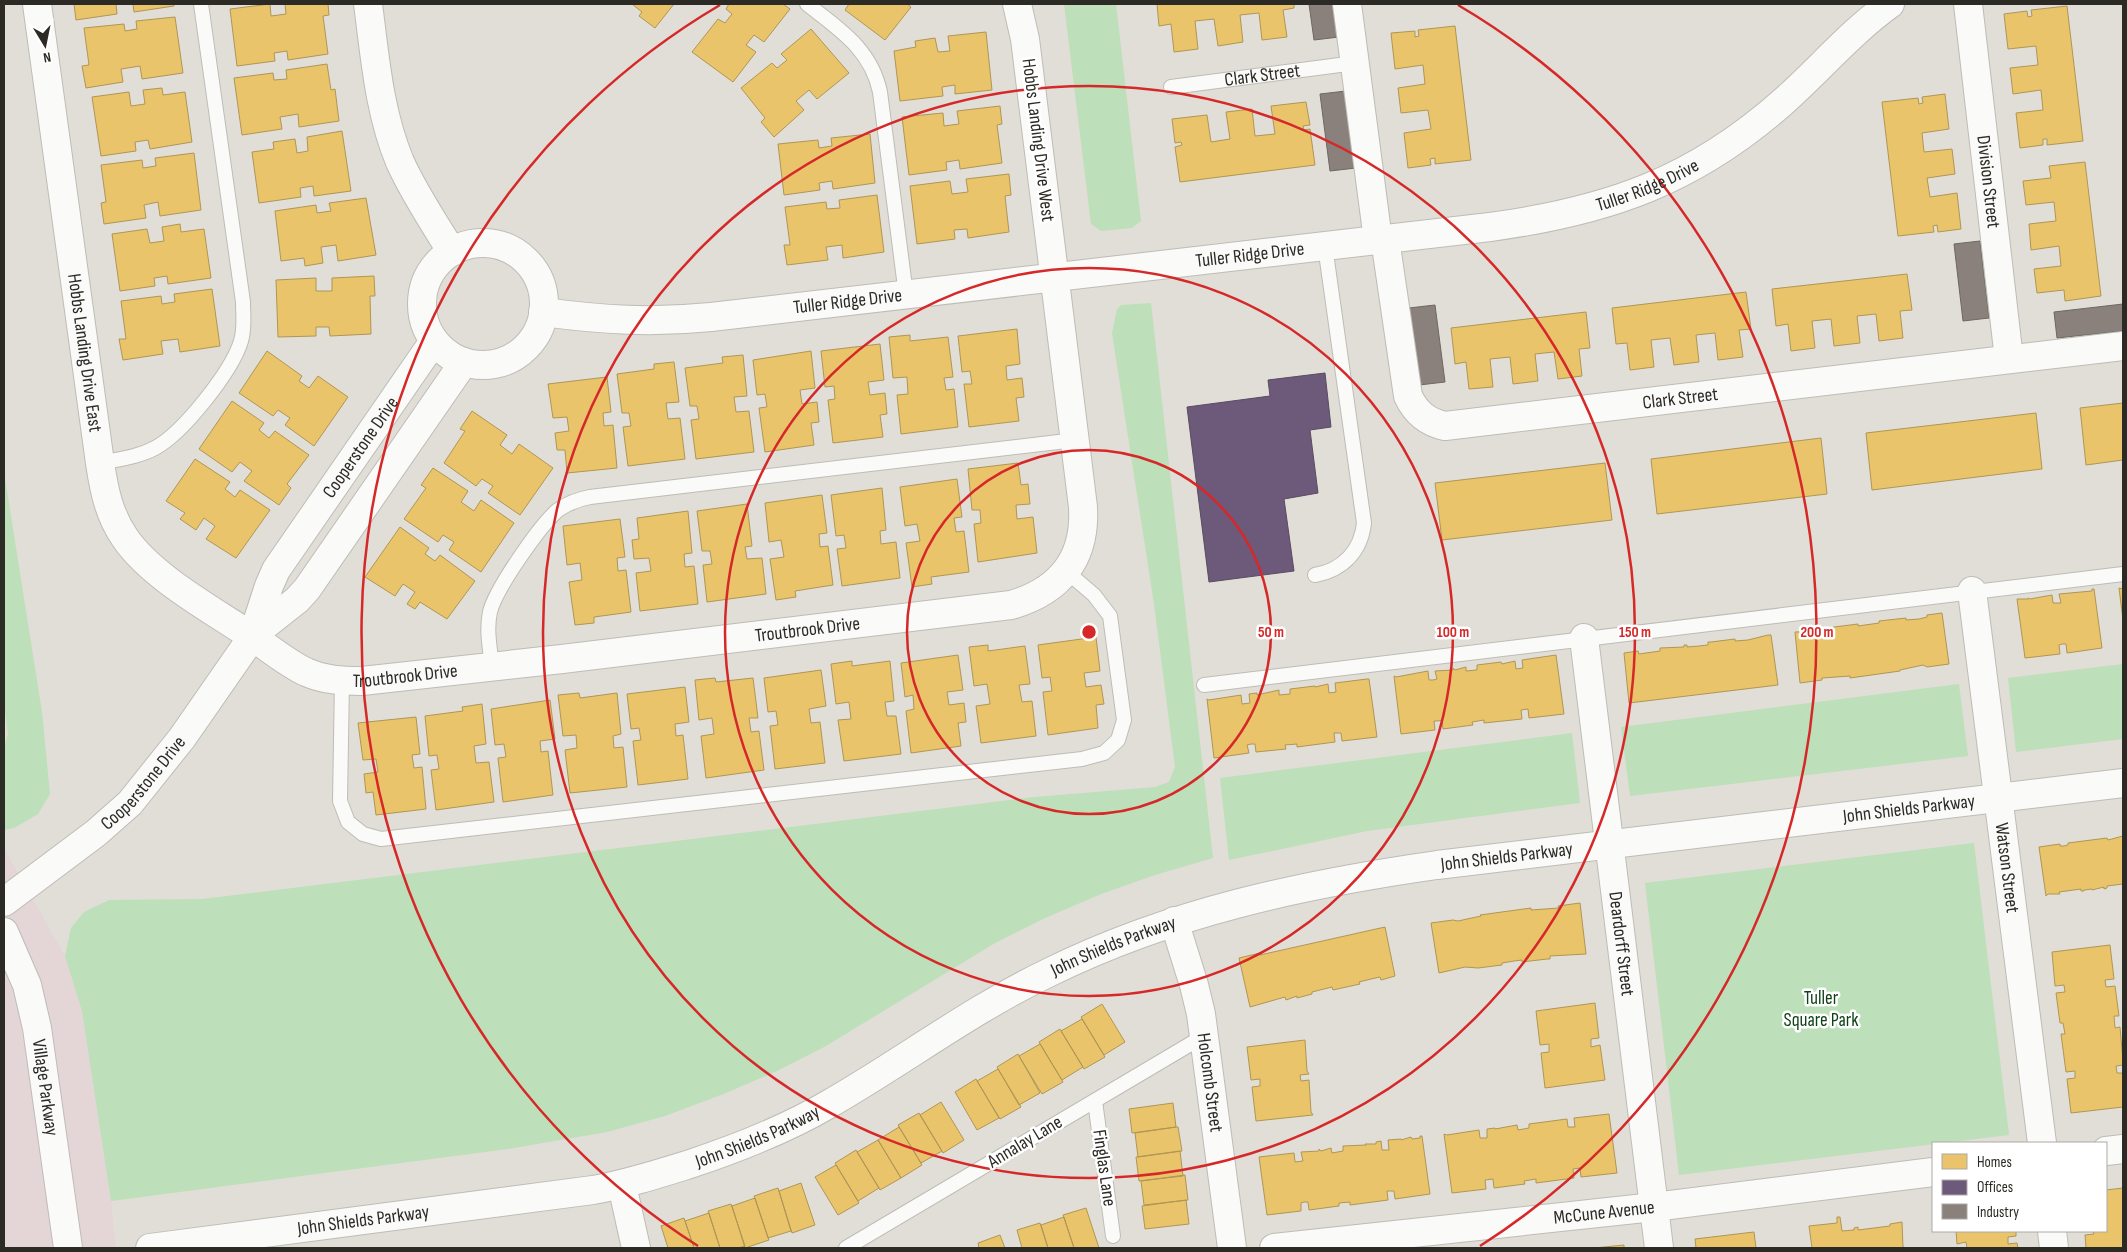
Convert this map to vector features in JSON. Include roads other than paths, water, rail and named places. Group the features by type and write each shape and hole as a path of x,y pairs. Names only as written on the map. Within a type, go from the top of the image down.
{"street":[{"name":"Hobbs Landing Drive East","path":"37,4 106,497 124,537 139,556 172,582 252,637"},
{"path":"368,4 380,90 392,140 410,181 452,252"},
{"name":"Hobbs Landing Drive West","path":"1017,4 1025,39 1055,277"},
{"name":"Clark Street","path":"1347,4 1382,239 1408,396 1415,409 1426,419 1445,426 2123,346"},
{"name":"Tuller Ridge Drive","path":"543,312 611,320 676,320 1326,246 1552,218 1615,202 1663,183 1715,155 1752,128 1797,90 1857,30 1890,4"},
{"name":"Division Street","path":"1968,4 2009,359"},
{"path":"489,244 515,253 524,259 536,274 543,293 543,312 534,338 514,357 487,365 464,362 451,356 434,341 424,319 422,310 423,292 434,269 452,252 470,245 489,244"},
{"name":"Troutbrook Drive","path":"252,637 299,668 327,679 342,681 362,680 1012,605 1040,595 1052,586 1066,571 1078,551 1084,522 1055,277"},
{"name":"Cooperstone Drive","path":"4,902 96,833 130,803 182,738 252,637 258,626 269,586 276,570 434,341"},
{"name":"Cooperstone Drive","path":"252,637 261,627 297,600 307,589 464,362"},
{"name":"Watson Street","path":"1972,592 2042,1142"},
{"name":"Deardorff Street","path":"1584,638 1659,1248"},
{"name":"John Shields Parkway","path":"150,1248 459,1209 622,1185 735,1148 804,1118 1026,984 1105,947 1174,921 1277,894 1344,879 1438,865 2123,782"},
{"name":"Holcomb Street","path":"1174,921 1194,984 1204,1036 1232,1248"},
{"name":"Village Parkway","path":"4,932 27,985 37,1028 64,1248"},
{"path":"2107,1152 2123,1150"},
{"name":"McCune Avenue","path":"1274,1248 1654,1207 1932,1172"},
{"path":"622,1185 636,1248"},
{"path":"2052,1232 2054,1248"}],"lane":[{"path":"100,463 143,453 173,436 227,369 236,354 243,330 241,285 202,4"},
{"path":"807,4 853,42 866,58 875,74 880,92 906,294"},
{"name":"Clark Street","path":"1171,87 1355,63"},
{"path":"1315,575 1339,567 1352,555 1361,540 1364,523 1326,246"},
{"path":"492,666 488,627 494,599 543,525 560,509 576,500 1075,440"},
{"path":"342,681 340,801 348,822 363,834 380,839 1082,760 1104,753 1118,740 1124,720 1110,616 1094,595 1066,571"},
{"path":"1204,684 2123,574"},
{"name":"Annalay Lane","path":"846,1248 1204,1036"},
{"name":"Finglas Lane","path":"1096,1101 1113,1236"}],"park label":[{"name":"Tuller Square Park","path":"1821,1009"}]}
